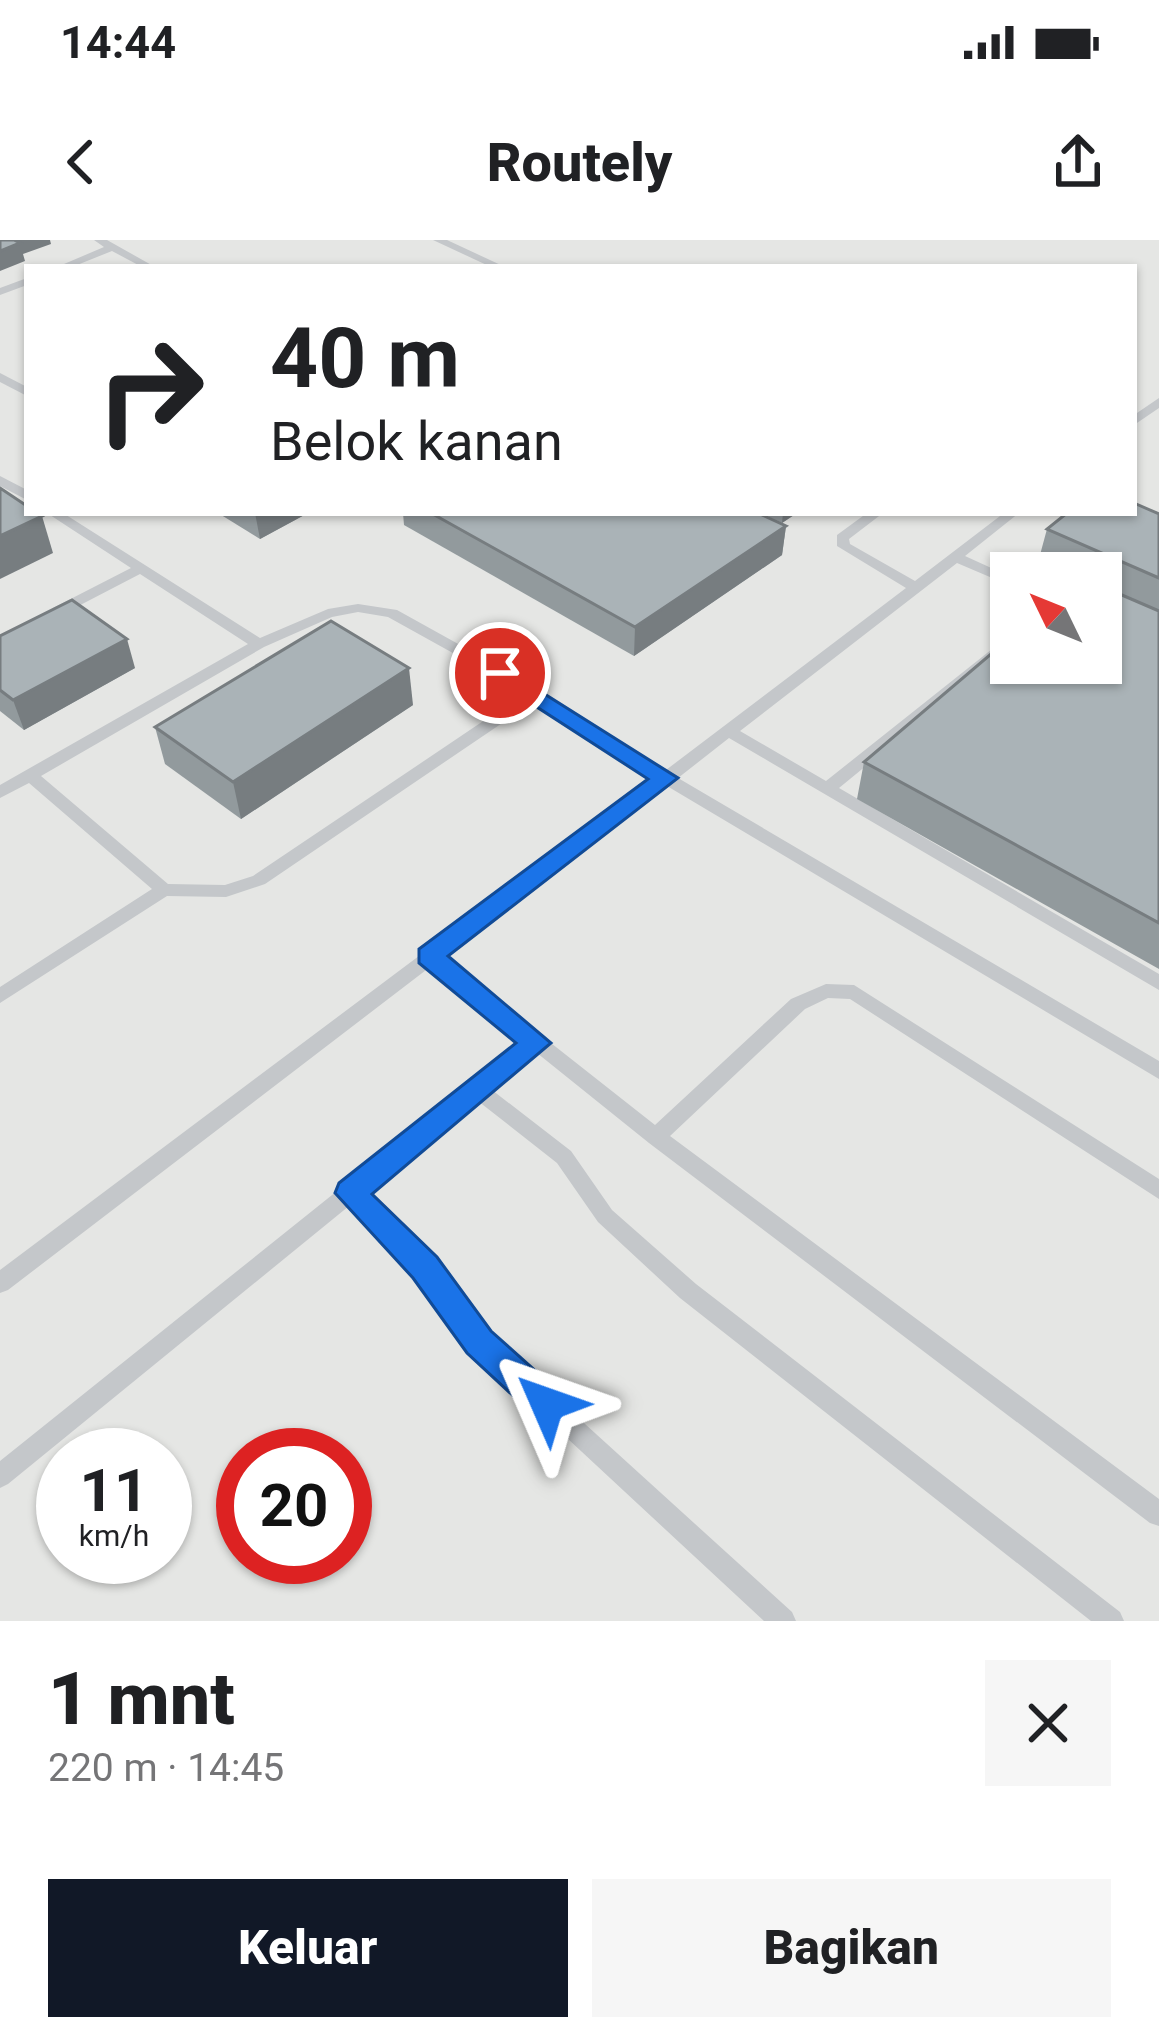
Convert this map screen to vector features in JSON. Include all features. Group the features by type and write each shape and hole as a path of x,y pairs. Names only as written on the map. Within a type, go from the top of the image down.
{"lane":[{"path":"99,240 144,264"},
{"path":"438,240 493,264"},
{"path":"70,264 112,247"},
{"path":"59,516 260,644"},
{"path":"872,516 842,538 844,546 915,587"},
{"path":"0,1283 428,956 732,733 1008,516"},
{"path":"956,557 990,572"},
{"path":"40,620 142,568"},
{"path":"0,792 260,644 328,613 358,608 392,613 536,693 666,778 1159,1071"},
{"path":"827,789 990,656"},
{"path":"0,996 164,890 226,892 259,880 536,693"},
{"path":"732,733 1159,983"},
{"path":"30,775 164,890"},
{"path":"428,956 656,1137 1159,1514"},
{"path":"656,1137 798,1004 826,991 854,992 1159,1190"},
{"path":"0,1476 536,1043"},
{"path":"478,1090 564,1157 604,1216 688,1291 1112,1621"},
{"path":"350,1193 425,1267 479,1342 783,1621"}],"shaded area":[{"path":"0,240 1159,240 1159,1621 0,1621"}],"building":[{"path":"0,240 14,240 20,243 0,251"},
{"path":"0,488 24,504 24,516 42,516 0,536"},
{"path":"1137,504 1159,514 1159,578 1122,562 1122,552 1100,552 1047,529 1063,516 1137,516"},
{"path":"436,516 764,516 786,526 635,627"},
{"path":"1122,595 1159,611 1159,923 864,762 990,655 990,684 1122,684"},
{"path":"72,600 127,639 13,700 0,690 0,636"},
{"path":"331,621 409,668 233,782 155,727"}],"route":[{"path":"500,673 666,778 428,956 536,1043 350,1193 425,1267 479,1342 547,1404"}]}
